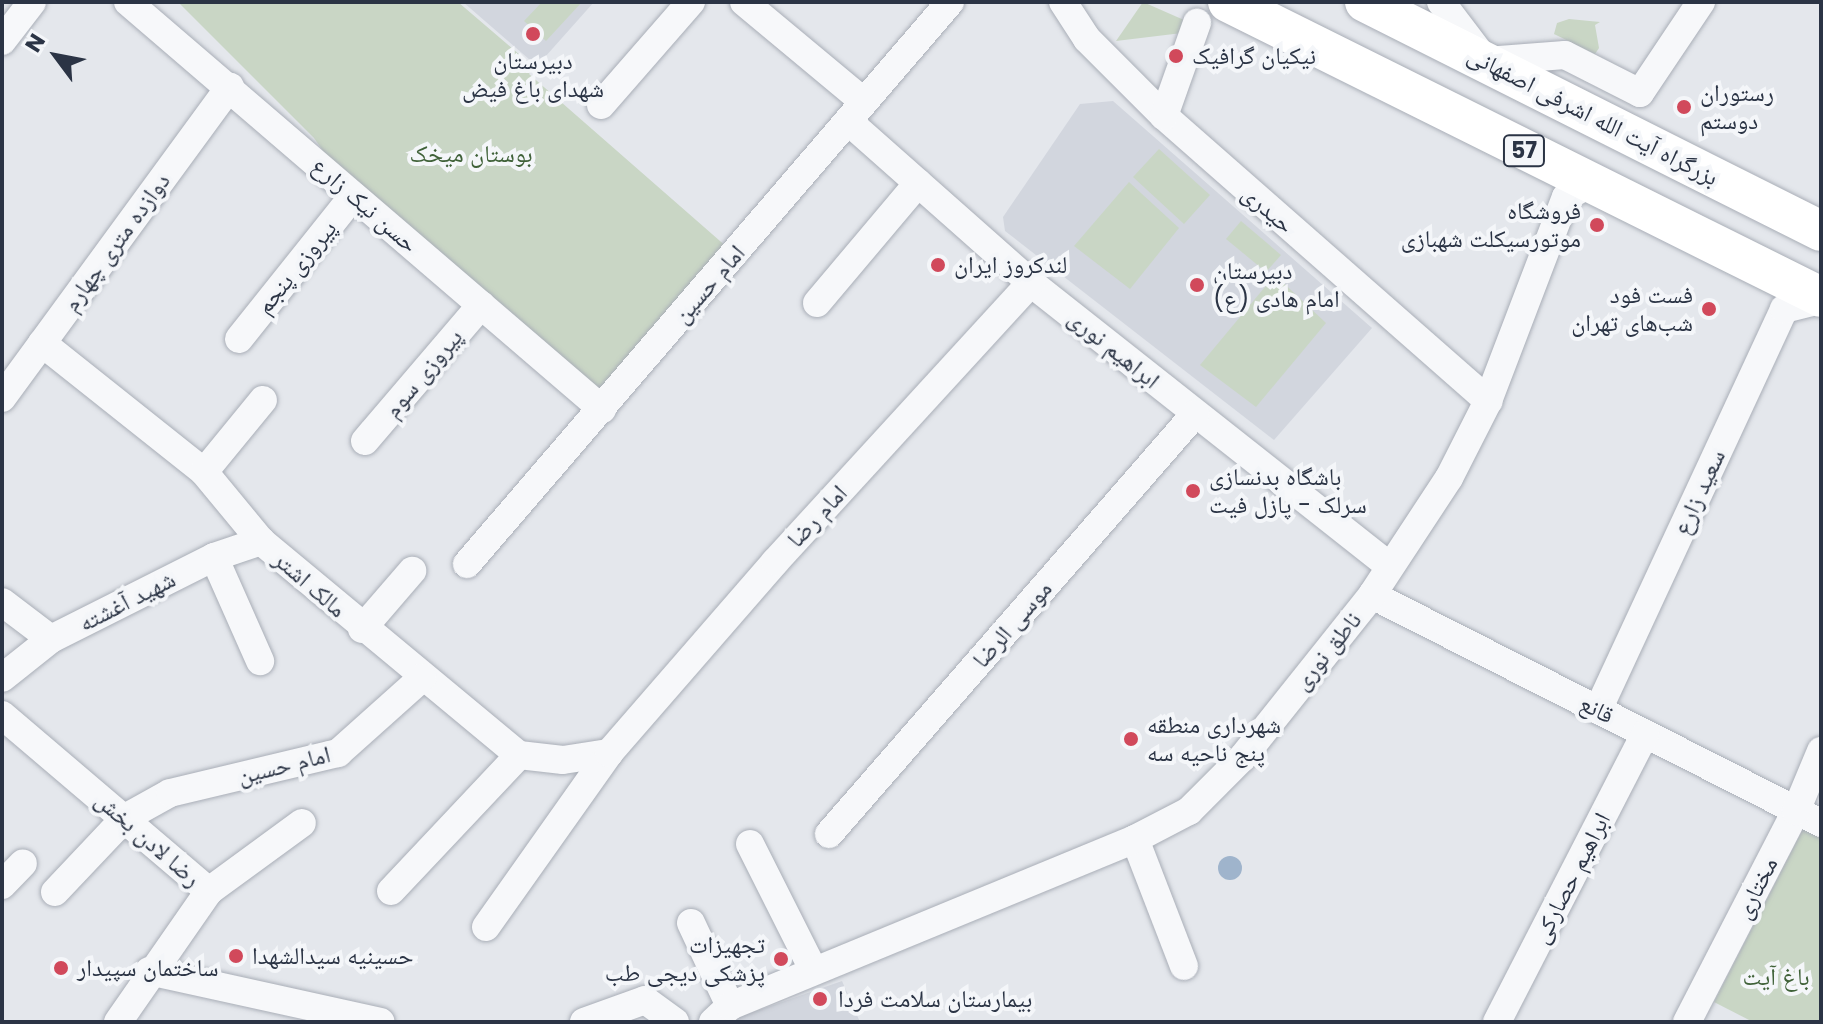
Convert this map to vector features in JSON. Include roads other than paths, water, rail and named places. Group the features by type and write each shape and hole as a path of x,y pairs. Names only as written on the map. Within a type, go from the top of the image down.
{"highway":[{"name":"بزرگراه آیت الله اشرفی اصفهانی","path":"1365,2 1820,229"},
{"name":"57","path":"1212,13 1588,185 1821,298"}],"street":[{"path":"2,41 32,2"},
{"name":"حسن نیک زارع","path":"128,2 230,86 353,196 602,409"},
{"path":"601,105 691,2"},
{"name":"امام حسین","path":"467,564 950,2"},
{"name":"حیدری","path":"1063,2 1087,39 1164,116 1488,401"},
{"path":"1441,2 1486,61 1565,55 1640,93 1701,2"},
{"name":"ابراهیم نوری","path":"754,5 856,112 918,183 1031,283 1389,566"},
{"path":"1164,116 1212,13"},
{"name":"دوازده متری چهارم","path":"2,398 230,86"},
{"path":"817,303 918,183"},
{"name":"ناطق نوری","path":"722,1014 814,971 1135,839 1189,811 1242,758 1372,595 1449,478 1488,401 1566,197 1588,185"},
{"name":"پیروزی پنجم","path":"239,339 353,196"},
{"name":"امام رضا","path":"486,927 609,753 775,562 1031,283"},
{"name":"سعید زارع","path":"1598,710 1784,309 1821,298"},
{"name":"پیروزی سوم","path":"365,441 481,305"},
{"name":"مالک اشتر","path":"42,343 204,472 261,541 362,629 519,755"},
{"path":"204,472 263,400"},
{"name":"موسی الرضا","path":"829,834 1195,414"},
{"name":"شهید آغشته","path":"2,678 51,639 214,557 261,541"},
{"path":"214,557 260,661"},
{"path":"362,629 412,571"},
{"name":"قانع","path":"1372,595 1809,817"},
{"path":"2,602 51,639"},
{"name":"امام حسین","path":"55,892 125,818 170,793 338,753 422,678"},
{"name":"رضا لادن بخش","path":"2,715 209,891 149,971 118,1022"},
{"name":"ابراهیم حصارکی","path":"1497,1022 1645,734"},
{"name":"مختاری","path":"1687,1022 1809,817 1821,751"},
{"path":"391,891 519,755 563,760 609,753"},
{"path":"209,891 302,823"},
{"path":"1135,839 1184,966"},
{"path":"750,844 814,971"},
{"path":"2,885 23,863"},
{"path":"691,923 722,1014"},
{"path":"149,971 380,1022"},
{"path":"584,1022 645,1000 675,1022"}],"water":[{"path":"1230,856 1238,860 1242,868 1238,876 1230,880 1222,876 1218,868 1222,860"}],"place":[{"name":"دبیرستان شهدای باغ فیض","path":"533,34"},
{"name":"نیکیان گرافیک","path":"1176,56"},
{"name":"رستوران دوستم","path":"1684,107"},
{"name":"فروشگاه موتورسیکلت شهبازی","path":"1597,225"},
{"name":"لندکروز ایران","path":"938,265"},
{"name":"دبیرستان امام هادی (ع)","path":"1197,285"},
{"name":"فست فود شب‌های تهران","path":"1709,309"},
{"name":"باشگاه بدنسازی سرلک - پازل فیت","path":"1193,491"},
{"name":"شهرداری منطقه پنج ناحیه سه","path":"1131,739"},
{"name":"حسینیه سیدالشهدا","path":"236,956"},
{"name":"تجهیزات پزشکی دیجی طب","path":"781,959"},
{"name":"ساختمان سپیدار","path":"61,968"},
{"name":"بیمارستان سلامت فردا","path":"820,999"}],"park label":[{"name":"بوستان میخک","path":"471,154"},
{"name":"باغ آیت","path":"1776,977"}]}
